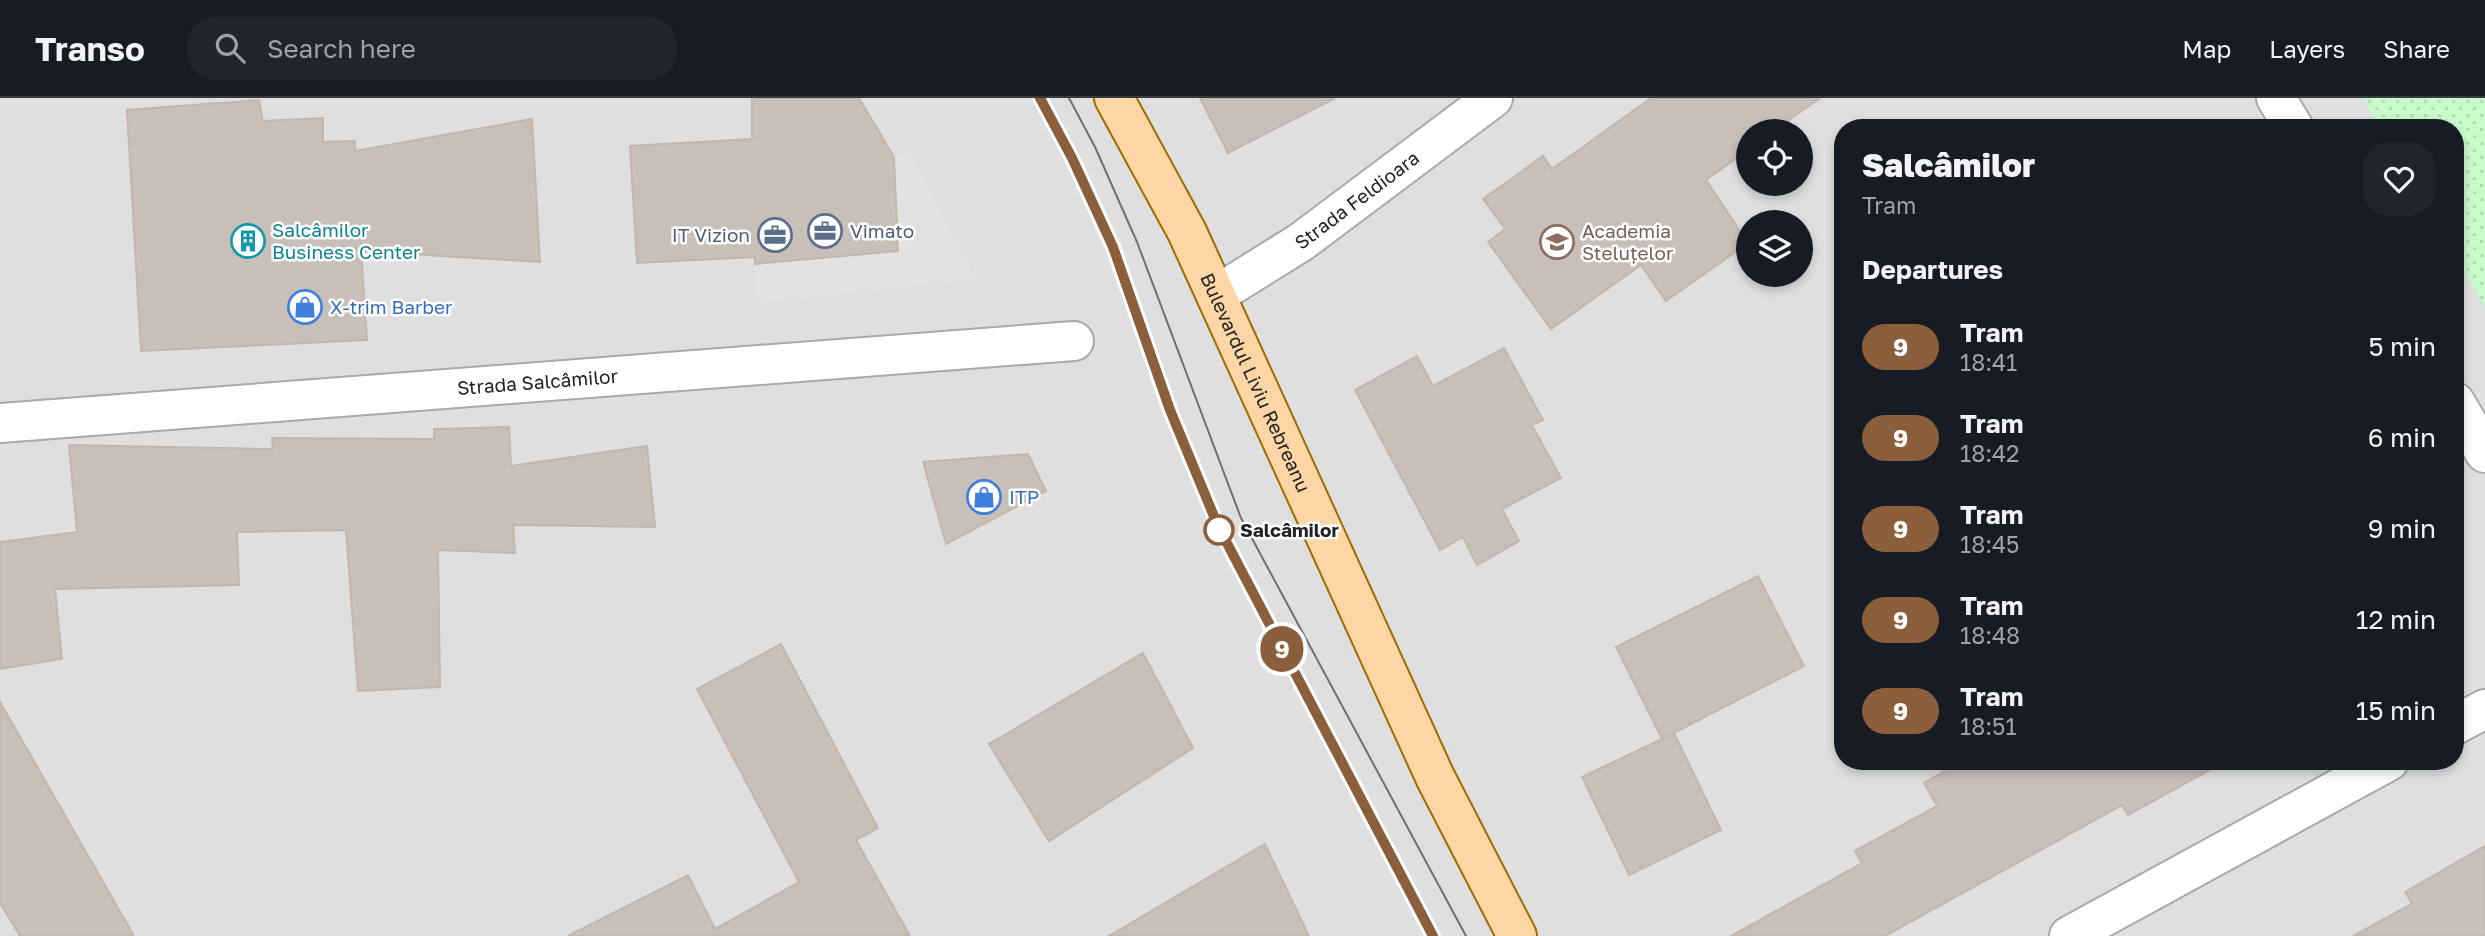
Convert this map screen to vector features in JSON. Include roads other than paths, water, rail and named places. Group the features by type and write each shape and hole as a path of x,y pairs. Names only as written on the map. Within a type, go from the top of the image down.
{"main road":[{"name":"Bulevardul Liviu Rebreanu","path":"1114,98 1187,232 1435,777 1517,936"}],"street":[{"name":"Strada Feldioara","path":"1216,295 1301,242 1493,98"},
{"path":"2276,98 2289,119"},
{"name":"Strada Salcâmilor","path":"0,423 1073,341"},
{"path":"2464,417 2485,453"},
{"path":"2464,720 2485,709"},
{"path":"2069,936 2373,770"}],"tram line":[{"path":"1040,98 1072,158 1113,247 1170,410 1218,526 1433,936"},
{"name":"9","path":"1040,98 1072,158 1113,247 1170,410 1218,526 1433,936"},
{"path":"1069,98 1095,147 1137,242 1241,518 1466,936"}],"place":[{"name":"Vimato","path":"825,231"},
{"name":"IT Vizion","path":"775,235"},
{"name":"Salcâmilor Business Center","path":"248,241"},
{"name":"Academia Steluțelor","path":"1557,242"},
{"name":"X-trim Barber","path":"305,307"},
{"name":"ITP","path":"984,497"},
{"name":"Salcâmilor","path":"1219,530"}]}
